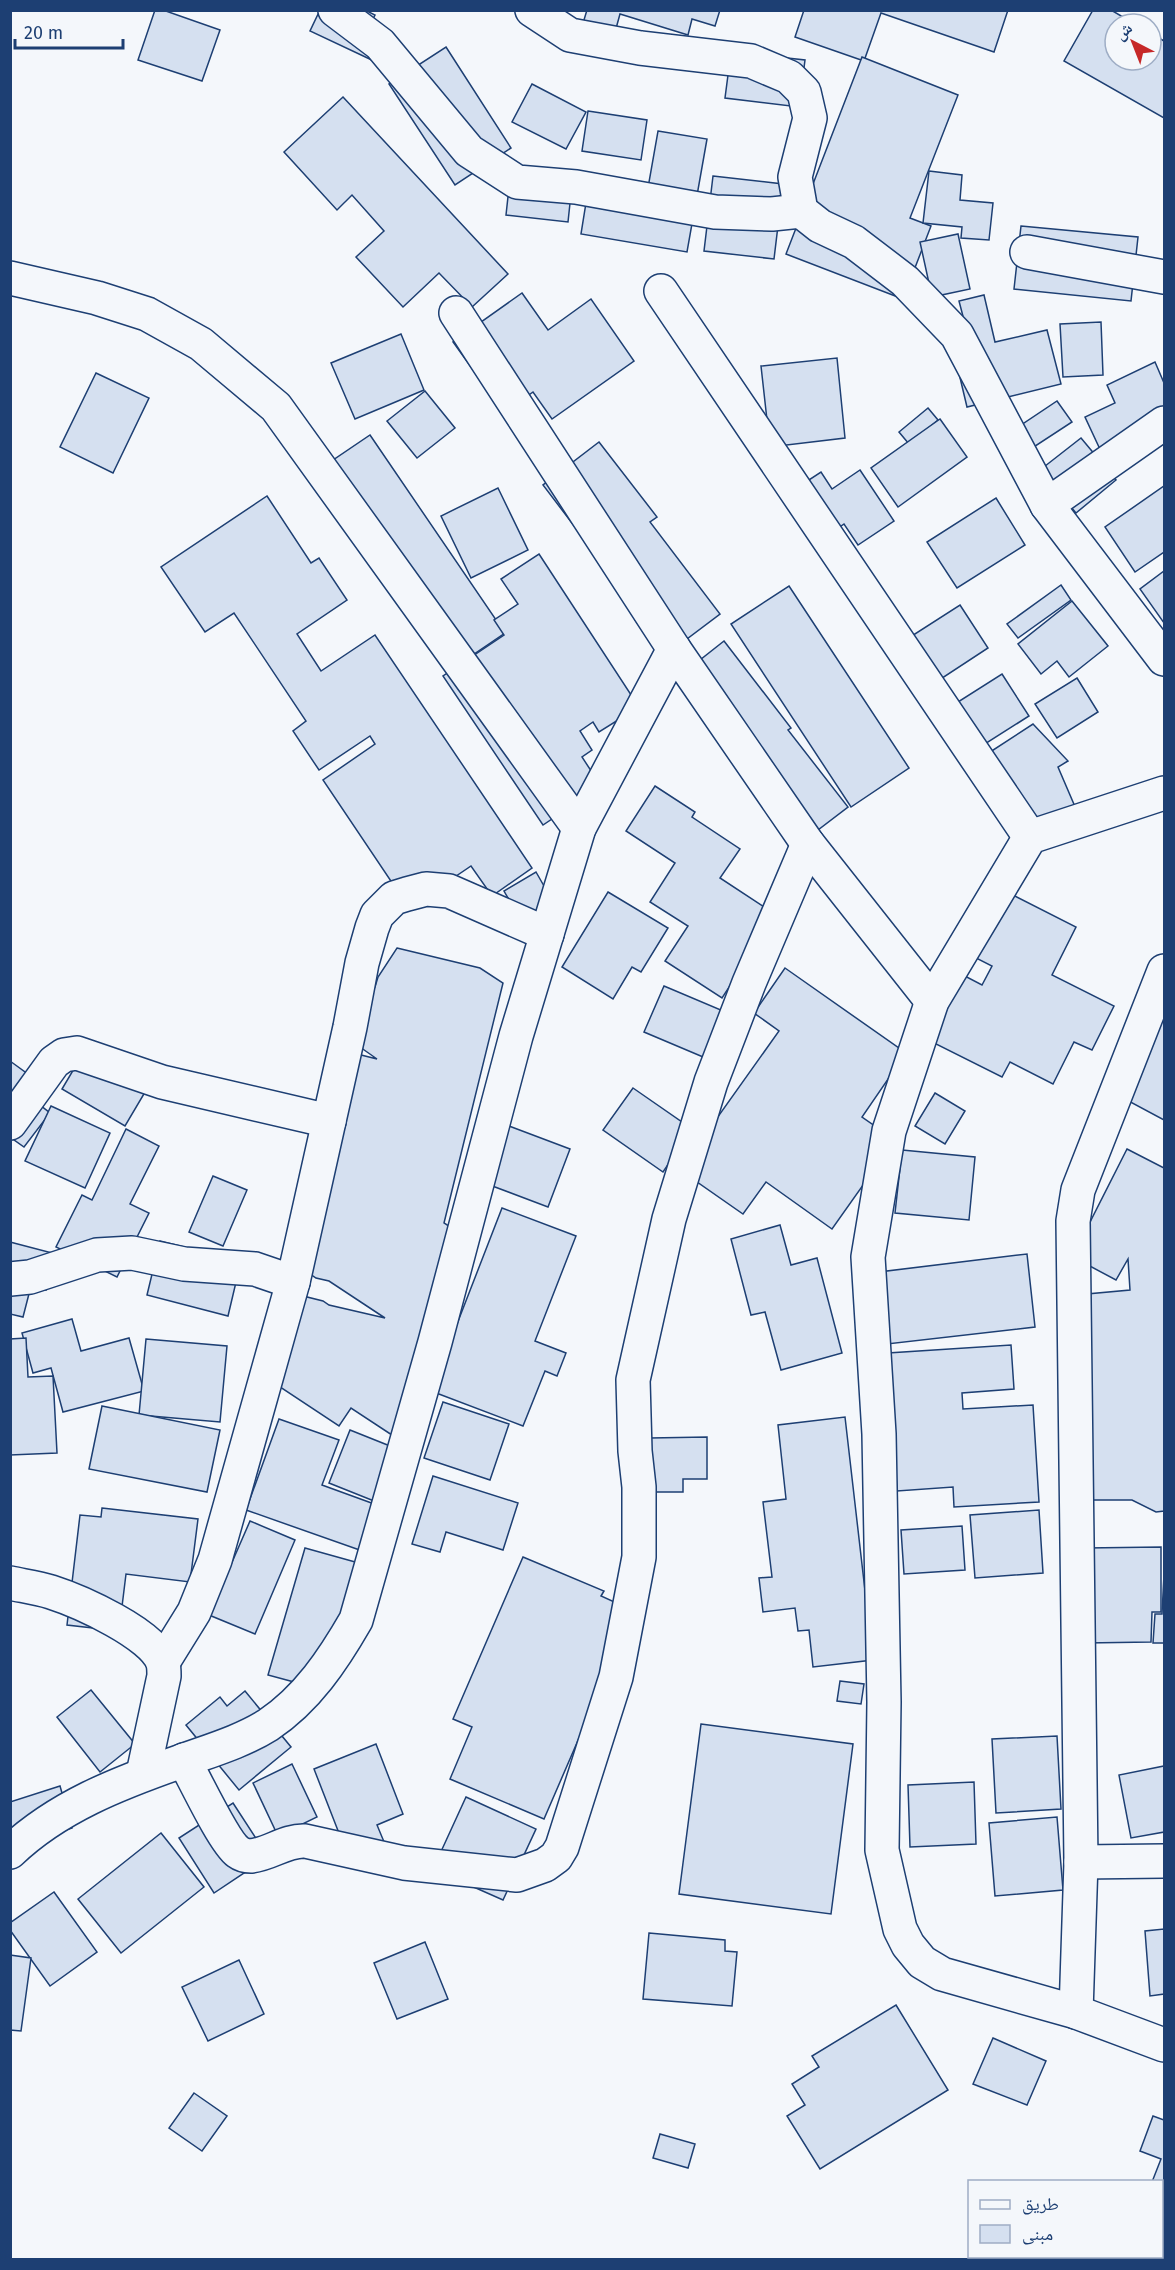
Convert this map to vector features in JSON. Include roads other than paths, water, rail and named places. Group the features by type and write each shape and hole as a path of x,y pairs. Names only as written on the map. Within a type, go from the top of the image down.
{"street":[{"path":"335,10 380,44 469,151 517,182 576,187 715,212 772,214 801,211"},
{"path":"531,10 570,35 640,48 751,61 789,77 804,92 810,118 795,177 801,211 820,226 854,242 905,281 957,335 1047,505 1164,659"},
{"path":"1027,252 1164,277"},
{"path":"10,278 97,298 147,314 201,344 276,407 579,828"},
{"path":"661,291 1030,837"},
{"path":"456,313 674,649 808,844 932,1001"},
{"path":"1047,505 1164,423"},
{"path":"10,1852 66,1808 143,1774 227,1745 268,1724 303,1695 332,1661 356,1620 435,1342 516,1036 579,828 674,649"},
{"path":"1164,793 1030,837 932,1001 890,1131 868,1257 879,1446 884,1702 882,1850 900,1929 908,1945 922,1962 942,1974 1076,2012 1164,2045"},
{"path":"184,1760 225,1835 243,1855 255,1855 291,1842 305,1841 404,1863 517,1875 538,1869 556,1857 562,1847 576,1807 616,1677 639,1557 639,1487 634,1451 633,1380 669,1219 711,1082 749,983 808,844"},
{"path":"162,1662 194,1612 215,1560 293,1282 368,940 377,915 394,898 426,889 449,891 548,934"},
{"path":"1076,2012 1081,1862 1073,1221 1078,1190 1164,971"},
{"path":"10,1123 54,1062 63,1055 77,1053 162,1082 329,1121"},
{"path":"10,1279 30,1277 97,1255 132,1253 184,1264 255,1269 293,1282"},
{"path":"10,1583 51,1592 89,1607 135,1634 154,1649 162,1662 164,1677 143,1774"},
{"path":"1081,1862 1164,1861"}]}
